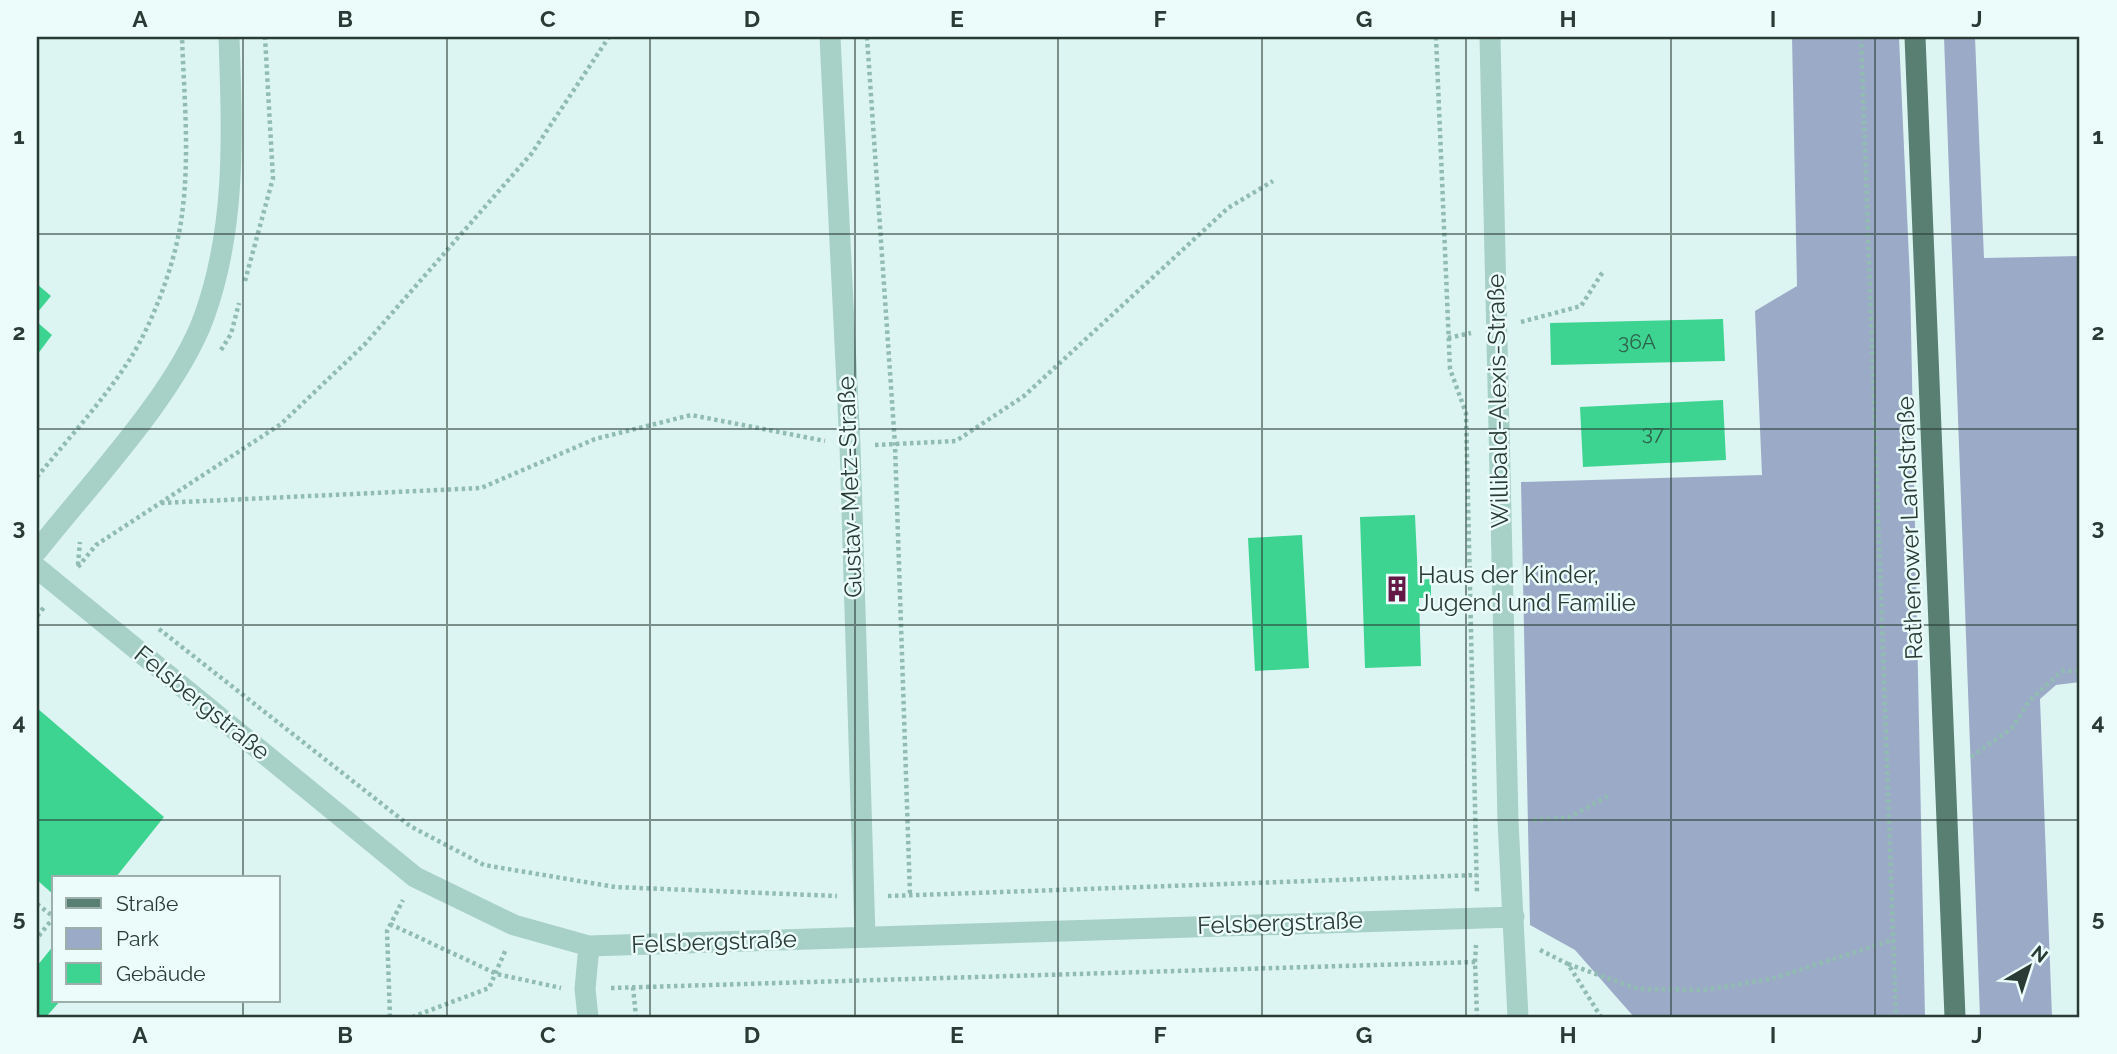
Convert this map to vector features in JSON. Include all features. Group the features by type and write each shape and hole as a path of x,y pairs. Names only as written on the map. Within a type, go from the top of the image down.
{"main road":[{"name":"Rathenower Landstraße","path":"1915,37 1955,1017"}],"street":[{"path":"37,551 166,389 204,319 221,260 232,187 229,37"},
{"name":"Gustav-Metz-Straße","path":"830,37 850,446 865,937"},
{"name":"Willibald-Alexis-Straße","path":"1490,37 1508,821 1518,1017"},
{"name":"Felsbergstraße","path":"37,568 415,877 514,925 589,946 1476,917 1514,927"},
{"path":"588,1017 585,989 589,946"}],"path":[{"path":"37,477 130,359 152,315 172,255 182,214 185,129 182,37"},
{"path":"89,574 78,566 96,545 281,424 365,344 532,153 609,37"},
{"path":"867,37 895,445 910,895"},
{"path":"1436,37 1450,369 1466,413 1477,876 1477,1017"},
{"path":"1861,37 1896,1017"},
{"path":"160,503 481,488 596,439 691,415 850,446 956,441 1024,396 1228,208 1273,181"},
{"path":"1448,338 1581,306 1604,270"},
{"path":"153,625 410,826 484,865 615,887 863,897 1477,876"},
{"path":"1946,772 1981,752 2012,728 2029,701 2062,671 2080,671"},
{"path":"1508,821 1568,818 1608,796"},
{"path":"390,1017 387,931 415,877"},
{"path":"37,904 52,915"},
{"path":"37,938 52,919"},
{"path":"390,924 497,974 559,988 585,989 1475,962"},
{"path":"412,1017 489,989 514,925"},
{"path":"1514,927 1568,964 1638,989 1704,990 1771,979 1894,940"},
{"path":"1568,964 1601,1017"},
{"path":"633,987 636,1017"}],"green space":[{"path":"1792,37 1899,37 1910,280 1925,1017 1634,1017 1575,950 1530,925 1521,482 1762,475 1755,311 1797,286"},
{"path":"1944,37 1975,37 1984,258 2080,256 2080,682 2056,685 2040,699 2052,1017 1980,1017"}],"building":[{"path":"37,284 51,296 37,313"},
{"path":"1723,319 1725,361 1551,365 1550,323"},
{"path":"37,322 52,335 37,355"},
{"path":"1723,400 1726,460 1583,467 1580,407"},
{"name":"Haus der Kinder, Jugend und Familie","path":"1415,515 1418,580 1431,579 1431,598 1419,598 1421,666 1365,668 1360,517"},
{"path":"1302,535 1309,668 1255,671 1248,538"},
{"path":"37,708 164,817 117,876 52,876 52,893 37,880"},
{"path":"52,947 52,1002 59,1002 46,1017 37,1017 37,966"}],"place":[{"name":"Haus der Kinder, Jugend und Familie","path":"1397,589"}]}
